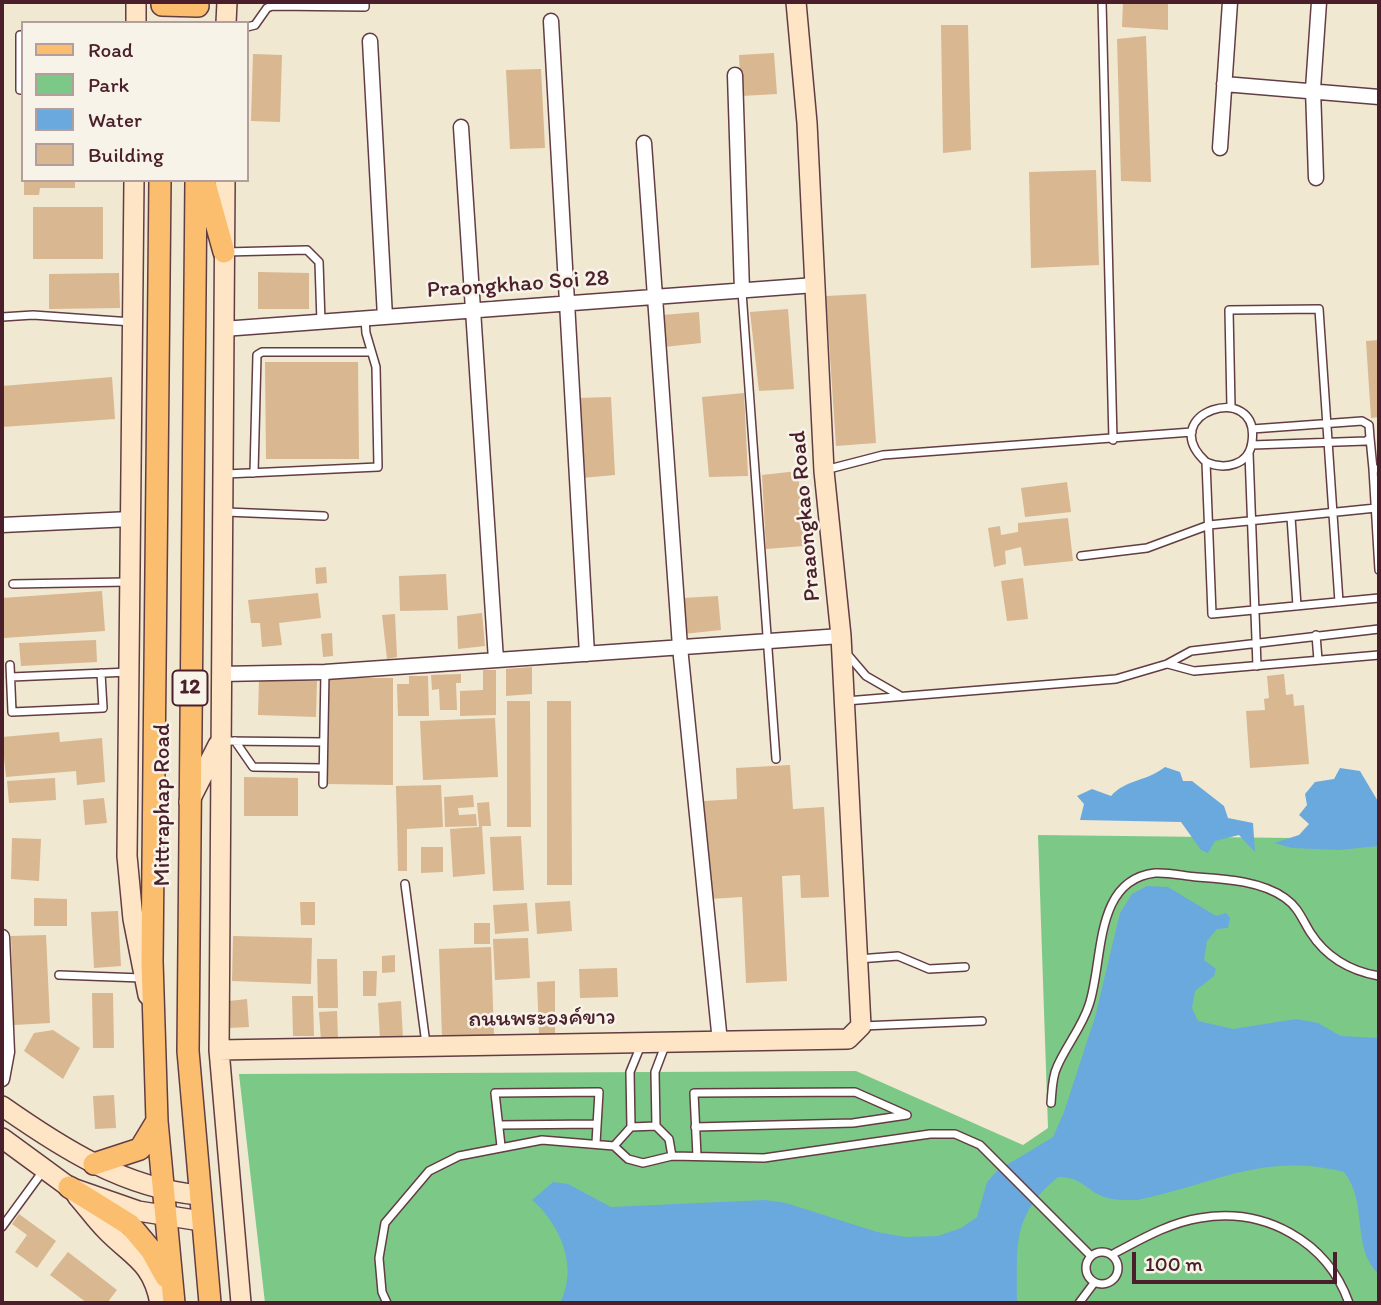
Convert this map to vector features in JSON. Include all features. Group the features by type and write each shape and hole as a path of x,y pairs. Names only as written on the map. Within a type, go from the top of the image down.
{"main road":[{"path":"136,2 136,21"},
{"path":"226,21 227,2"},
{"name":"Praaongkao Road","path":"796,2 807,123 824,471 841,642 861,1026"},
{"path":"162,10 198,10"},
{"path":"134,182 127,856 143,978 153,1013"},
{"name":"Mittraphap Road","path":"160,182 153,1013 157,1121 172,1294"},
{"name":"Mittraphap Road","path":"196,182 188,1051 210,1303"},
{"path":"205,182 224,252"},
{"path":"225,182 220,674 228,741 219,1050 241,1303"},
{"path":"133,323 160,221"},
{"path":"189,802 228,741"},
{"name":"ถนนพระองค์ขาว","path":"219,1050 848,1039 861,1026"},
{"path":"2,1105 64,1149 94,1164 163,1191 199,1195"},
{"path":"94,1164 139,1149 157,1121"},
{"path":"2,1138 69,1187 130,1225 151,1250 172,1294"},
{"path":"69,1187 138,1211 201,1221"},
{"path":"69,1187 106,1230 136,1255 151,1275 160,1303"}],"street":[{"path":"1220,148 1230,2"},
{"path":"1316,178 1313,89 1318,2"},
{"path":"551,21 587,653"},
{"path":"370,41 385,317"},
{"path":"735,75 742,291"},
{"path":"1224,84 1313,89 1379,97"},
{"path":"461,127 496,660"},
{"path":"644,143 680,647 720,1042"},
{"name":"Praongkhao Soi 28","path":"223,329 815,285"},
{"path":"2,525 131,519"},
{"path":"220,674 325,672 766,640 841,642"},
{"path":"2,937 7,1052 2,1079"}],"lane":[{"path":"248,27 255,25 267,8 272,6 365,7 365,2"},
{"path":"1102,2 1114,440"},
{"path":"21,35 21,90"},
{"path":"224,252 307,250 319,262 321,322"},
{"path":"742,291 776,759"},
{"path":"1231,407 1229,310 1320,310 1339,602"},
{"path":"2,317 33,315 133,323"},
{"path":"222,474 378,467 376,366 365,319"},
{"path":"254,473 257,355 262,352 371,352"},
{"path":"1257,666 1251,521 1250,449 1252,429 1241,412 1231,407 1217,406 1195,422 1192,432 1193,445 1206,462 1216,467 1233,466 1250,449 1366,441 1370,438"},
{"path":"1252,429 1328,422 1362,421 1369,425 1376,469 1379,570"},
{"path":"824,471 884,455 1114,440 1192,432"},
{"path":"1206,462 1212,614 1379,598"},
{"path":"1081,556 1147,548 1209,525 1376,508"},
{"path":"222,512 324,516"},
{"path":"1291,517 1297,606"},
{"path":"13,584 130,582"},
{"path":"844,701 1116,680 1167,664 1191,651 1379,629"},
{"path":"1316,635 1318,660"},
{"path":"841,642 866,676 899,695"},
{"path":"1167,664 1194,671 1379,654"},
{"path":"10,665 12,712 103,708 101,673"},
{"path":"11,677 129,672"},
{"path":"323,785 325,672"},
{"path":"228,741 323,742"},
{"path":"228,741 253,767 323,768"},
{"path":"1051,1103 1055,1069 1087,1012 1095,988 1105,923 1114,896 1130,879 1156,873 1226,879 1265,888 1284,897 1299,911 1311,933 1338,962 1359,973 1379,976"},
{"path":"405,884 426,1045"},
{"path":"857,959 898,957 929,969 965,967"},
{"path":"59,975 143,978"},
{"path":"861,1026 982,1021"},
{"path":"614,1146 631,1127 631,1072 642,1042"},
{"path":"666,1042 655,1073 656,1126 669,1139 672,1156"},
{"path":"501,1146 495,1093 599,1092 596,1143"},
{"path":"695,1127 853,1123 907,1115 855,1092 694,1093 695,1127 697,1156"},
{"path":"499,1125 597,1124"},
{"path":"631,1127 656,1126"},
{"path":"387,1303 382,1292 379,1258 385,1223 429,1171 459,1156 542,1140 614,1146 628,1159 643,1163 672,1156 764,1158 930,1134 955,1134 980,1145 1038,1206 1091,1256"},
{"path":"2,1227 45,1168"},
{"path":"1111,1255 1166,1227 1200,1218 1236,1216 1273,1226 1305,1241 1330,1263 1349,1303"},
{"path":"1101,1252 1111,1255 1118,1264 1117,1275 1109,1283 1094,1283 1085,1270 1091,1256 1101,1252"},
{"path":"1079,1303 1094,1283"}],"green space":[{"path":"1038,835 1379,839 1379,1303 265,1303 239,1074 856,1071 1023,1145 1048,1128"}],"water":[{"path":"1165,767 1180,772 1183,781 1192,781 1224,806 1228,818 1253,823 1255,852 1239,835 1215,841 1208,853 1201,850 1181,822 1080,820 1084,804 1077,796 1092,789 1111,796 1123,786"},
{"path":"1340,768 1360,771 1379,803 1379,846 1339,850 1292,848 1274,843 1299,835 1309,824 1299,815 1307,805 1305,794 1315,782 1334,779"},
{"path":"1147,886 1168,887 1216,916 1226,913 1230,918 1228,928 1217,929 1207,941 1204,960 1216,969 1214,976 1195,991 1192,1008 1198,1021 1233,1029 1296,1019 1318,1023 1341,1036 1379,1038 1379,1275 1370,1264 1365,1251 1356,1198 1344,1172 1288,1166 1240,1172 1138,1200 1108,1198 1078,1181 1058,1177 1042,1192 1024,1219 1018,1249 1017,1303 560,1303 568,1275 564,1247 551,1221 532,1200 553,1182 568,1184 611,1207 765,1200 786,1203 877,1232 905,1237 938,1236 961,1228 977,1217 987,1182 997,1171 1053,1137 1064,1112 1095,1017 1120,913 1132,894"}],"building":[{"path":"1123,2 1168,2 1168,30 1122,27"},
{"path":"941,25 968,25 971,150 943,153"},
{"path":"1146,36 1151,182 1121,181 1117,39"},
{"path":"774,53 777,94 741,96 739,55"},
{"path":"253,54 282,55 280,122 251,121"},
{"path":"541,69 545,148 510,149 506,70"},
{"path":"1096,170 1099,265 1031,268 1029,172"},
{"path":"24,182 75,182 75,188 40,188 39,195 24,195"},
{"path":"33,207 103,207 103,259 33,259"},
{"path":"258,272 309,273 309,309 258,309"},
{"path":"119,273 120,308 49,309 49,274"},
{"path":"866,294 876,443 836,446 826,296"},
{"path":"788,309 794,389 759,391 750,312"},
{"path":"699,312 701,343 664,347 662,315"},
{"path":"1379,340 1379,417 1371,418 1366,341"},
{"path":"265,362 358,362 359,459 266,459"},
{"path":"112,377 115,419 2,427 2,386"},
{"path":"744,393 748,476 709,477 702,397"},
{"path":"611,397 615,475 581,478 576,398"},
{"path":"798,471 804,546 766,549 762,475"},
{"path":"1067,482 1071,512 1025,517 1021,488"},
{"path":"1068,518 1073,561 1024,566 1021,547 1005,551 1006,564 994,567 988,528 1000,526 1001,535 1018,532 1018,523"},
{"path":"326,567 327,583 316,584 315,568"},
{"path":"446,574 448,610 400,611 399,576"},
{"path":"1023,578 1028,619 1007,621 1001,581"},
{"path":"102,591 105,631 4,638 2,598"},
{"path":"318,593 321,618 279,623 282,645 262,647 260,623 251,623 248,600"},
{"path":"718,596 721,630 683,634 683,598"},
{"path":"482,613 485,646 458,649 457,616"},
{"path":"395,614 397,657 387,659 382,615"},
{"path":"332,633 333,656 323,657 321,634"},
{"path":"96,640 97,662 21,666 19,643"},
{"path":"532,667 532,694 506,696 506,669"},
{"path":"483,670 496,670 496,715 460,716 460,691 483,690"},
{"path":"461,674 461,683 456,683 457,710 440,710 439,689 432,690 431,675"},
{"path":"1284,674 1286,695 1293,694 1294,706 1304,705 1309,764 1250,768 1246,711 1265,710 1264,699 1269,698 1267,676"},
{"path":"409,676 428,676 429,716 398,716 397,684 409,684"},
{"path":"327,678 393,678 393,785 327,784"},
{"path":"259,679 317,681 316,717 258,715"},
{"path":"507,701 530,701 531,827 507,827"},
{"path":"547,701 571,701 572,885 547,885"},
{"path":"495,718 498,777 423,780 420,721"},
{"path":"59,732 60,742 102,738 105,782 77,785 76,771 6,777 2,737"},
{"path":"790,765 793,809 824,807 829,897 801,898 800,875 782,876 787,981 746,983 742,897 709,899 704,801 737,799 736,768"},
{"path":"244,777 298,778 298,816 244,816"},
{"path":"55,778 56,800 9,803 7,781"},
{"path":"441,785 443,827 407,829 407,871 398,871 396,786"},
{"path":"473,795 474,807 458,808 459,815 476,814 477,826 445,827 444,797"},
{"path":"104,798 107,823 85,825 83,800"},
{"path":"489,802 491,826 482,826 485,874 453,877 450,829 479,827 477,803"},
{"path":"521,836 524,890 493,891 490,837"},
{"path":"12,838 41,839 39,881 11,879"},
{"path":"421,847 443,847 443,872 421,873"},
{"path":"34,898 67,899 67,926 34,926"},
{"path":"570,901 572,931 537,934 535,903"},
{"path":"300,902 315,902 315,925 301,925"},
{"path":"527,903 529,931 495,934 493,905"},
{"path":"118,911 121,966 94,968 91,912"},
{"path":"474,923 490,923 490,944 474,944"},
{"path":"46,935 50,1023 14,1025 11,936"},
{"path":"233,936 312,938 311,984 232,981"},
{"path":"528,938 530,978 495,980 493,939"},
{"path":"491,947 494,1035 442,1037 439,949"},
{"path":"395,955 395,972 382,973 382,956"},
{"path":"317,959 337,959 338,1008 318,1008"},
{"path":"617,968 618,997 580,998 579,969"},
{"path":"363,971 377,971 376,996 363,996"},
{"path":"555,981 555,1035 539,1034 537,982"},
{"path":"92,993 113,993 114,1048 93,1048"},
{"path":"292,996 313,996 314,1036 293,1036"},
{"path":"247,999 249,1027 228,1028 229,1001"},
{"path":"401,1001 403,1039 380,1039 378,1003"},
{"path":"337,1011 338,1040 321,1041 319,1012"},
{"path":"53,1030 80,1048 63,1079 24,1051 34,1033"},
{"path":"114,1095 116,1128 95,1129 93,1096"},
{"path":"19,1214 56,1241 37,1268 15,1252 27,1235 12,1224"},
{"path":"68,1252 117,1290 107,1303 87,1303 50,1275"}]}
